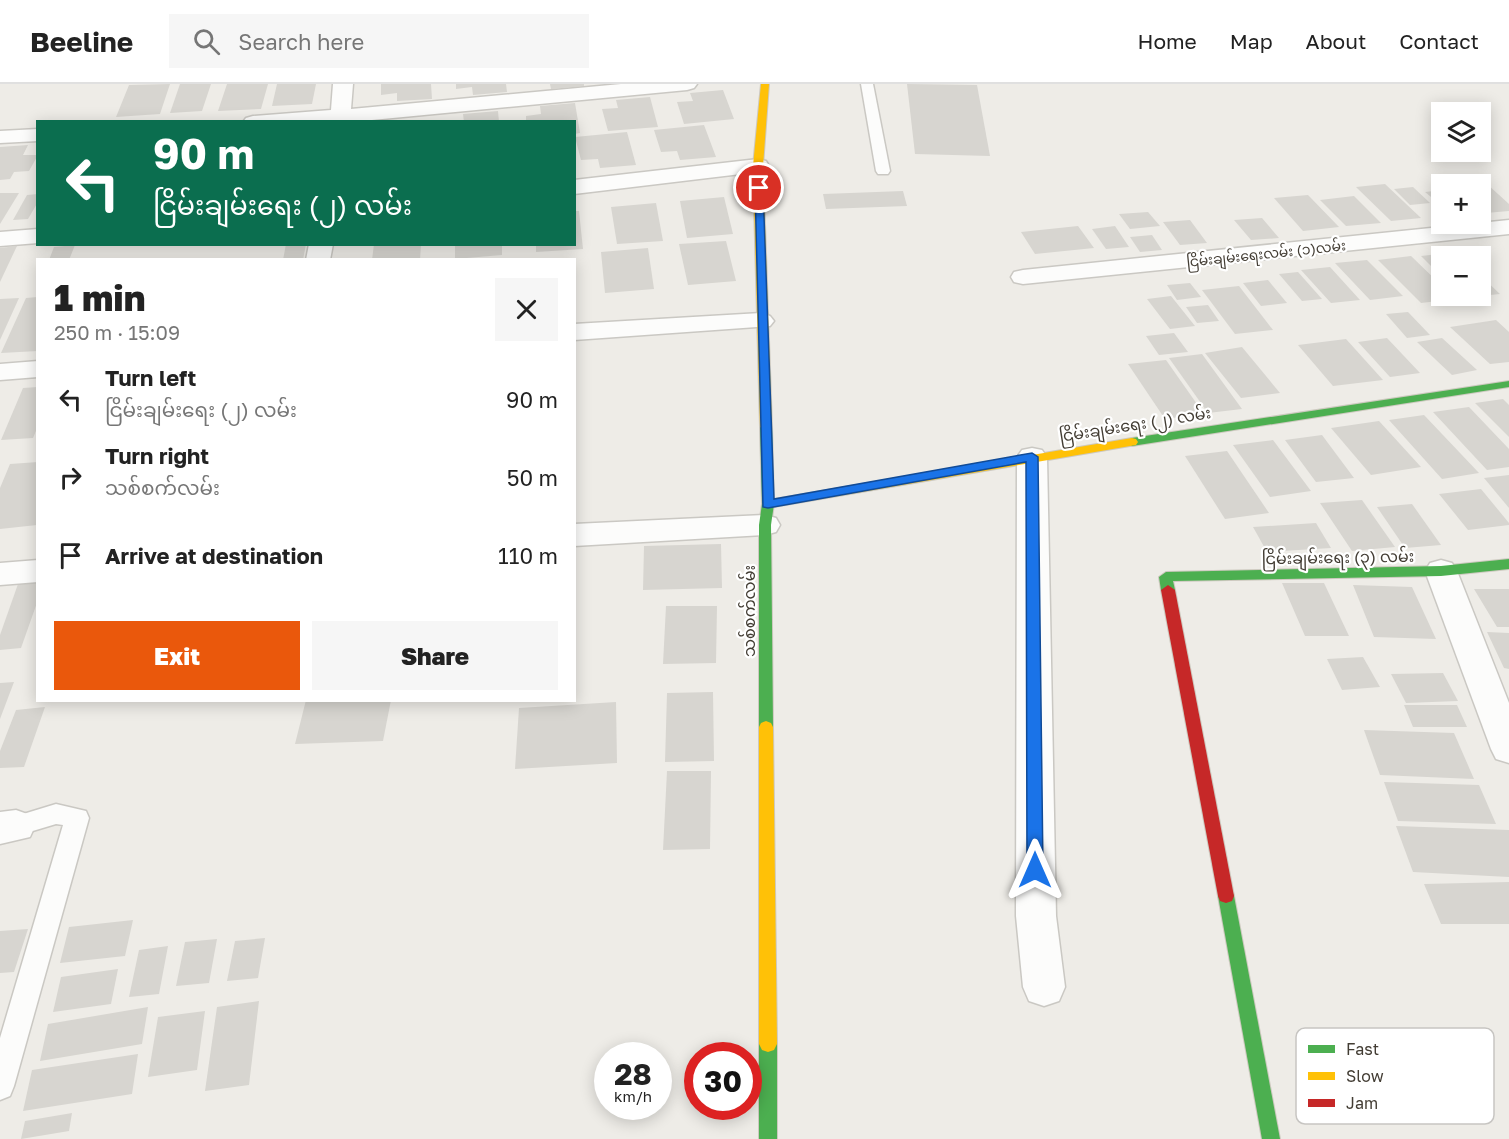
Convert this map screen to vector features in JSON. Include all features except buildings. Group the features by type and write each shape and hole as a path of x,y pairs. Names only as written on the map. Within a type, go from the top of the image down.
{"street":[{"path":"341,119 343,84"},
{"path":"312,120 341,119 687,84"},
{"name":"သစ်စက်လမ်း","path":"765,84 758,166 766,514 768,1139"},
{"path":"0,137 36,135"},
{"path":"576,187 758,166"},
{"name":"ငြိမ်းချမ်းရေးလမ်း (၁)လမ်း","path":"1023,277 1509,227"},
{"path":"0,239 36,236"},
{"path":"576,332 761,321"},
{"path":"0,372 36,369"},
{"name":"ငြိမ်းချမ်းရေး (၂) လမ်း","path":"766,514 1032,457 1509,384"},
{"path":"1032,457 1036,916 1044,987"},
{"path":"576,535 766,514"},
{"name":"ငြိမ်းချမ်းရေး (၃) လမ်း","path":"1271,1139 1166,578 1441,571 1509,564"},
{"path":"0,574 36,571"},
{"path":"1441,571 1509,749"}],"lane":[{"path":"867,84 883,171"},
{"path":"0,1086 77,818 56,814 8,827"}],"traffic: fast":[{"path":"1132,442 1509,384"},
{"path":"766,427 768,504 765,525 766,727"},
{"path":"1168,590 1166,577 1441,571 1509,564"},
{"path":"1226,896 1271,1139"},
{"path":"768,1044 768,1139"}],"traffic: slow":[{"path":"765,84 758,166 766,427"},
{"path":"768,504 1132,442"},
{"path":"766,727 768,1044"}],"traffic: jam":[{"path":"1168,590 1226,896"}],"route":[{"path":"759,188 768,504 1032,457 1035,870"}]}
